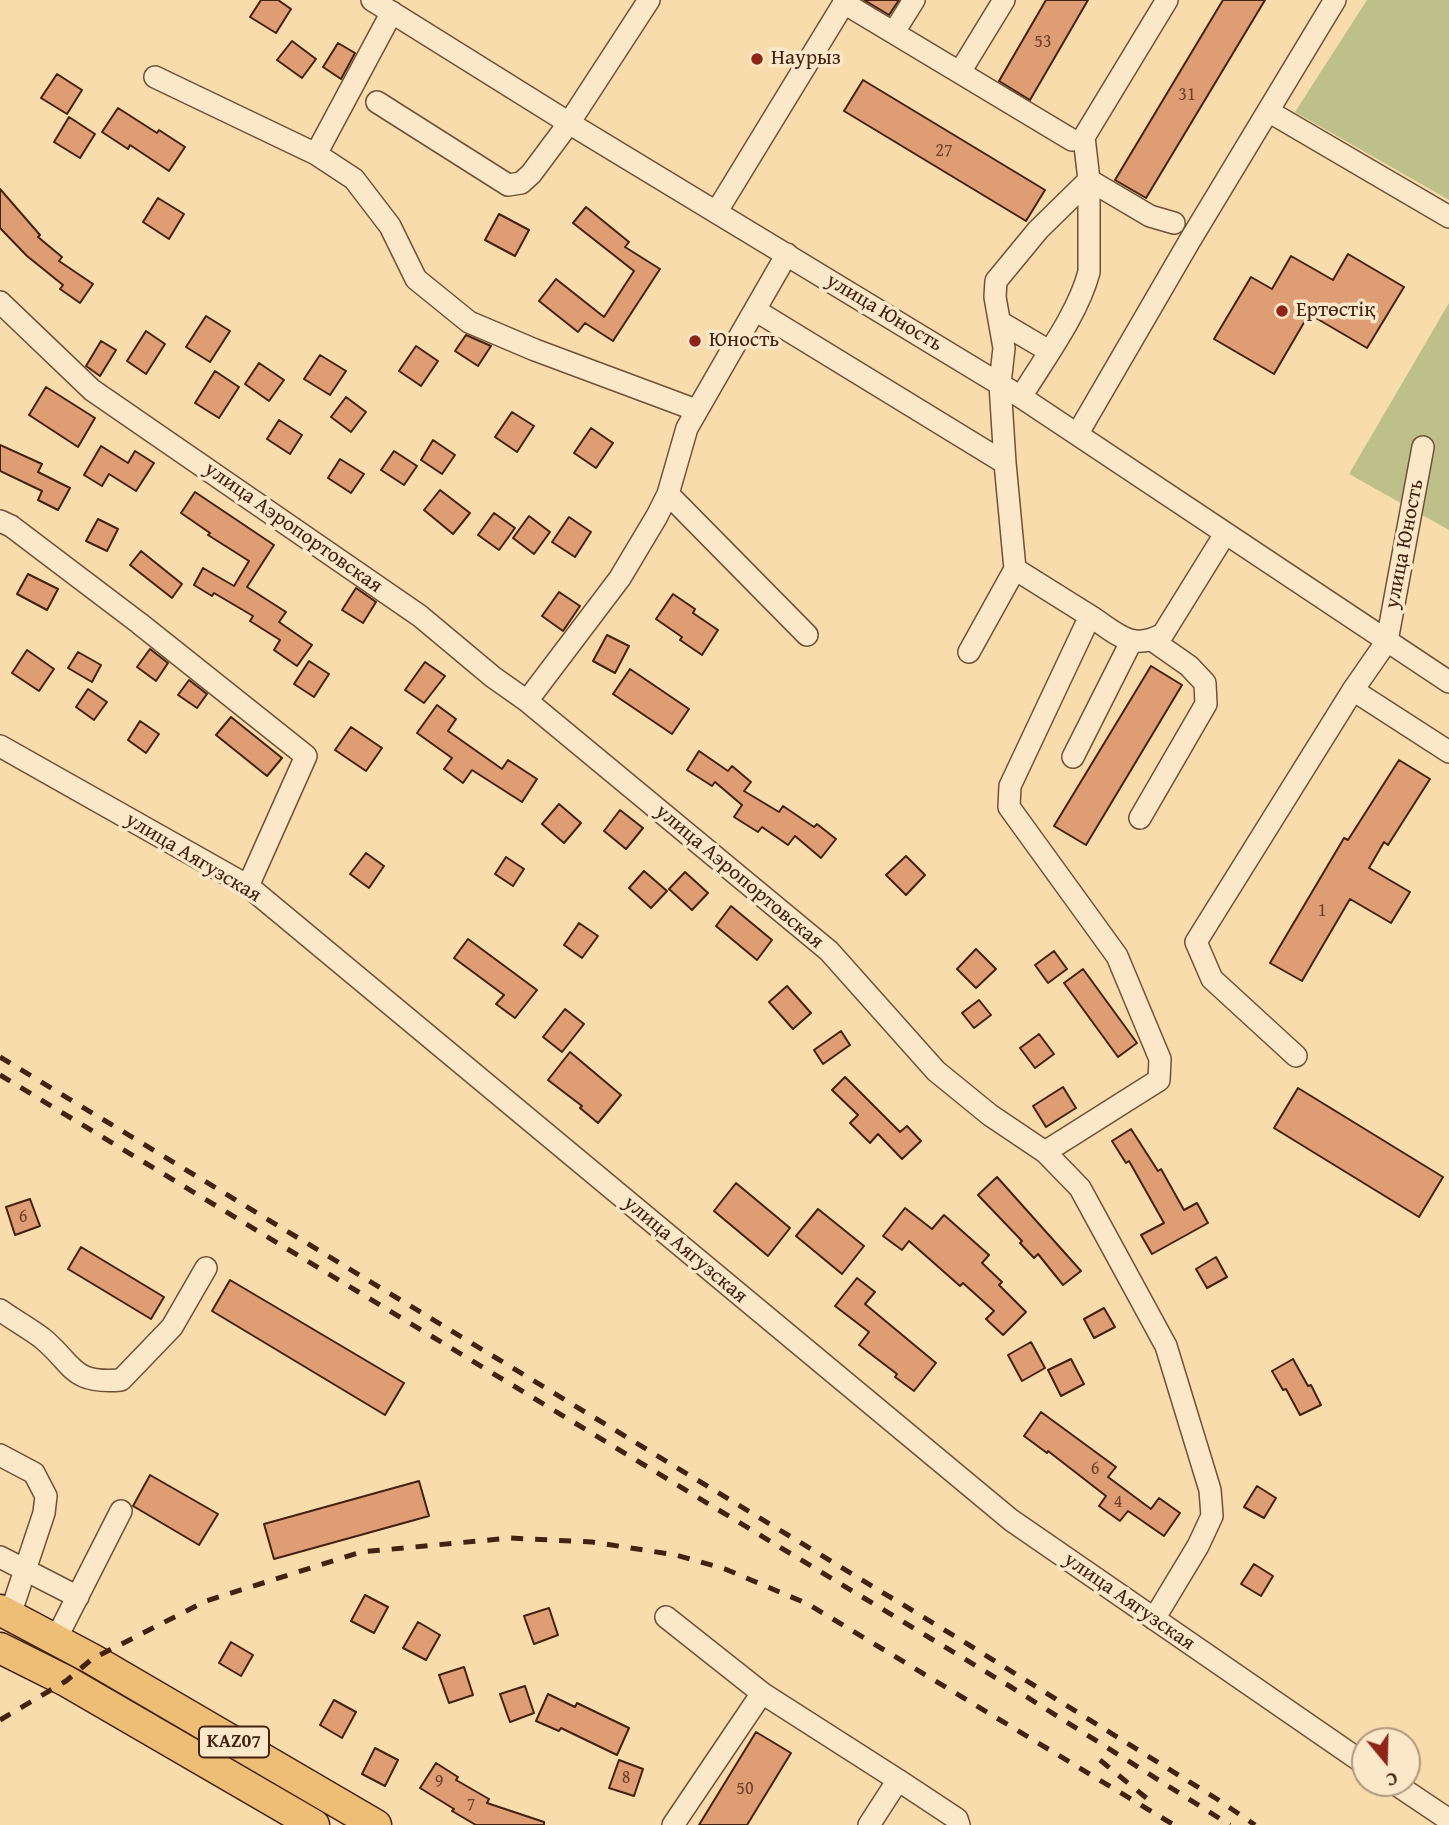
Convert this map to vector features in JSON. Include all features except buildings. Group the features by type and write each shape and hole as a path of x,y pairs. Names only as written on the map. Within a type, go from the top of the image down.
{"highway":[{"name":"KAZ07","path":"5,1612 92,1659 376,1825"},
{"name":"KAZ07","path":"0,1648 66,1681 314,1825"}],"street":[{"name":"улица Юность","path":"372,0 1079,433 1225,534 1449,682"},
{"path":"377,103 508,185 521,183 531,174 569,123 649,0"},
{"path":"894,32 914,0"},
{"path":"960,72 1004,0"},
{"path":"1021,397 1078,303 1089,271 1089,180 1084,137 1167,0"},
{"path":"1079,433 1335,0"},
{"path":"717,211 844,3 1072,140"},
{"path":"316,154 392,12"},
{"path":"155,77 316,154 354,179 390,226 416,279 469,322 535,350 696,410"},
{"path":"1268,111 1449,217"},
{"path":"1089,180 1150,216 1174,223"},
{"path":"969,652 1015,569 1000,384 1004,348 995,297 996,281 1038,230 1089,180"},
{"path":"527,701 620,578 668,494 687,428 696,410 786,254"},
{"name":"улица Аэропортовская","path":"0,302 92,390 420,616 493,677 527,701 829,951 936,1071 990,1115 1045,1152 1080,1188 1166,1346 1210,1490 1212,1516 1198,1546 1154,1619"},
{"path":"755,310 1005,463"},
{"path":"1000,322 1049,351"},
{"name":"улица Юность","path":"1387,641 1423,447"},
{"path":"668,494 807,635"},
{"path":"0,521 11,526 139,623 306,756 248,886"},
{"path":"1073,757 1142,641 1163,634 1225,534"},
{"path":"1015,569 1090,616 1189,666 1205,683 1206,704 1140,818"},
{"path":"1045,1152 1159,1080 1160,1059 1117,956 1009,807 1010,786 1090,616"},
{"path":"1296,1056 1212,979 1196,942 1353,690 1387,641"},
{"path":"1353,690 1449,752"},
{"name":"улица Аягузская","path":"0,746 248,886 1012,1520 1351,1753"},
{"path":"0,1310 43,1339 64,1362 84,1377 99,1381 121,1380 172,1327 206,1268"},
{"path":"0,1455 33,1473 46,1496 44,1513 5,1612"},
{"path":"56,1639 121,1511"},
{"path":"0,1557 78,1597"},
{"path":"666,1617 762,1693 957,1819 959,1825"},
{"path":"673,1825 762,1693"},
{"path":"869,1825 898,1780"},
{"path":"1415,1797 1449,1820"}],"green space":[{"path":"1367,0 1449,0 1449,200 1295,112"},
{"path":"1449,303 1449,530 1349,474"}],"railway":[{"path":"0,1057 961,1640 1255,1825"},
{"path":"0,1075 1011,1687 1230,1825"},
{"path":"0,1720 66,1681 92,1659 206,1601 361,1552 510,1538 592,1542 676,1555 725,1569 808,1604 1174,1825"},
{"path":"1100,1760 1150,1801"}],"place":[{"name":"Наурыз","path":"757,59"},
{"name":"Ертөстіқ","path":"1282,311"},
{"name":"Юность","path":"695,341"}]}
